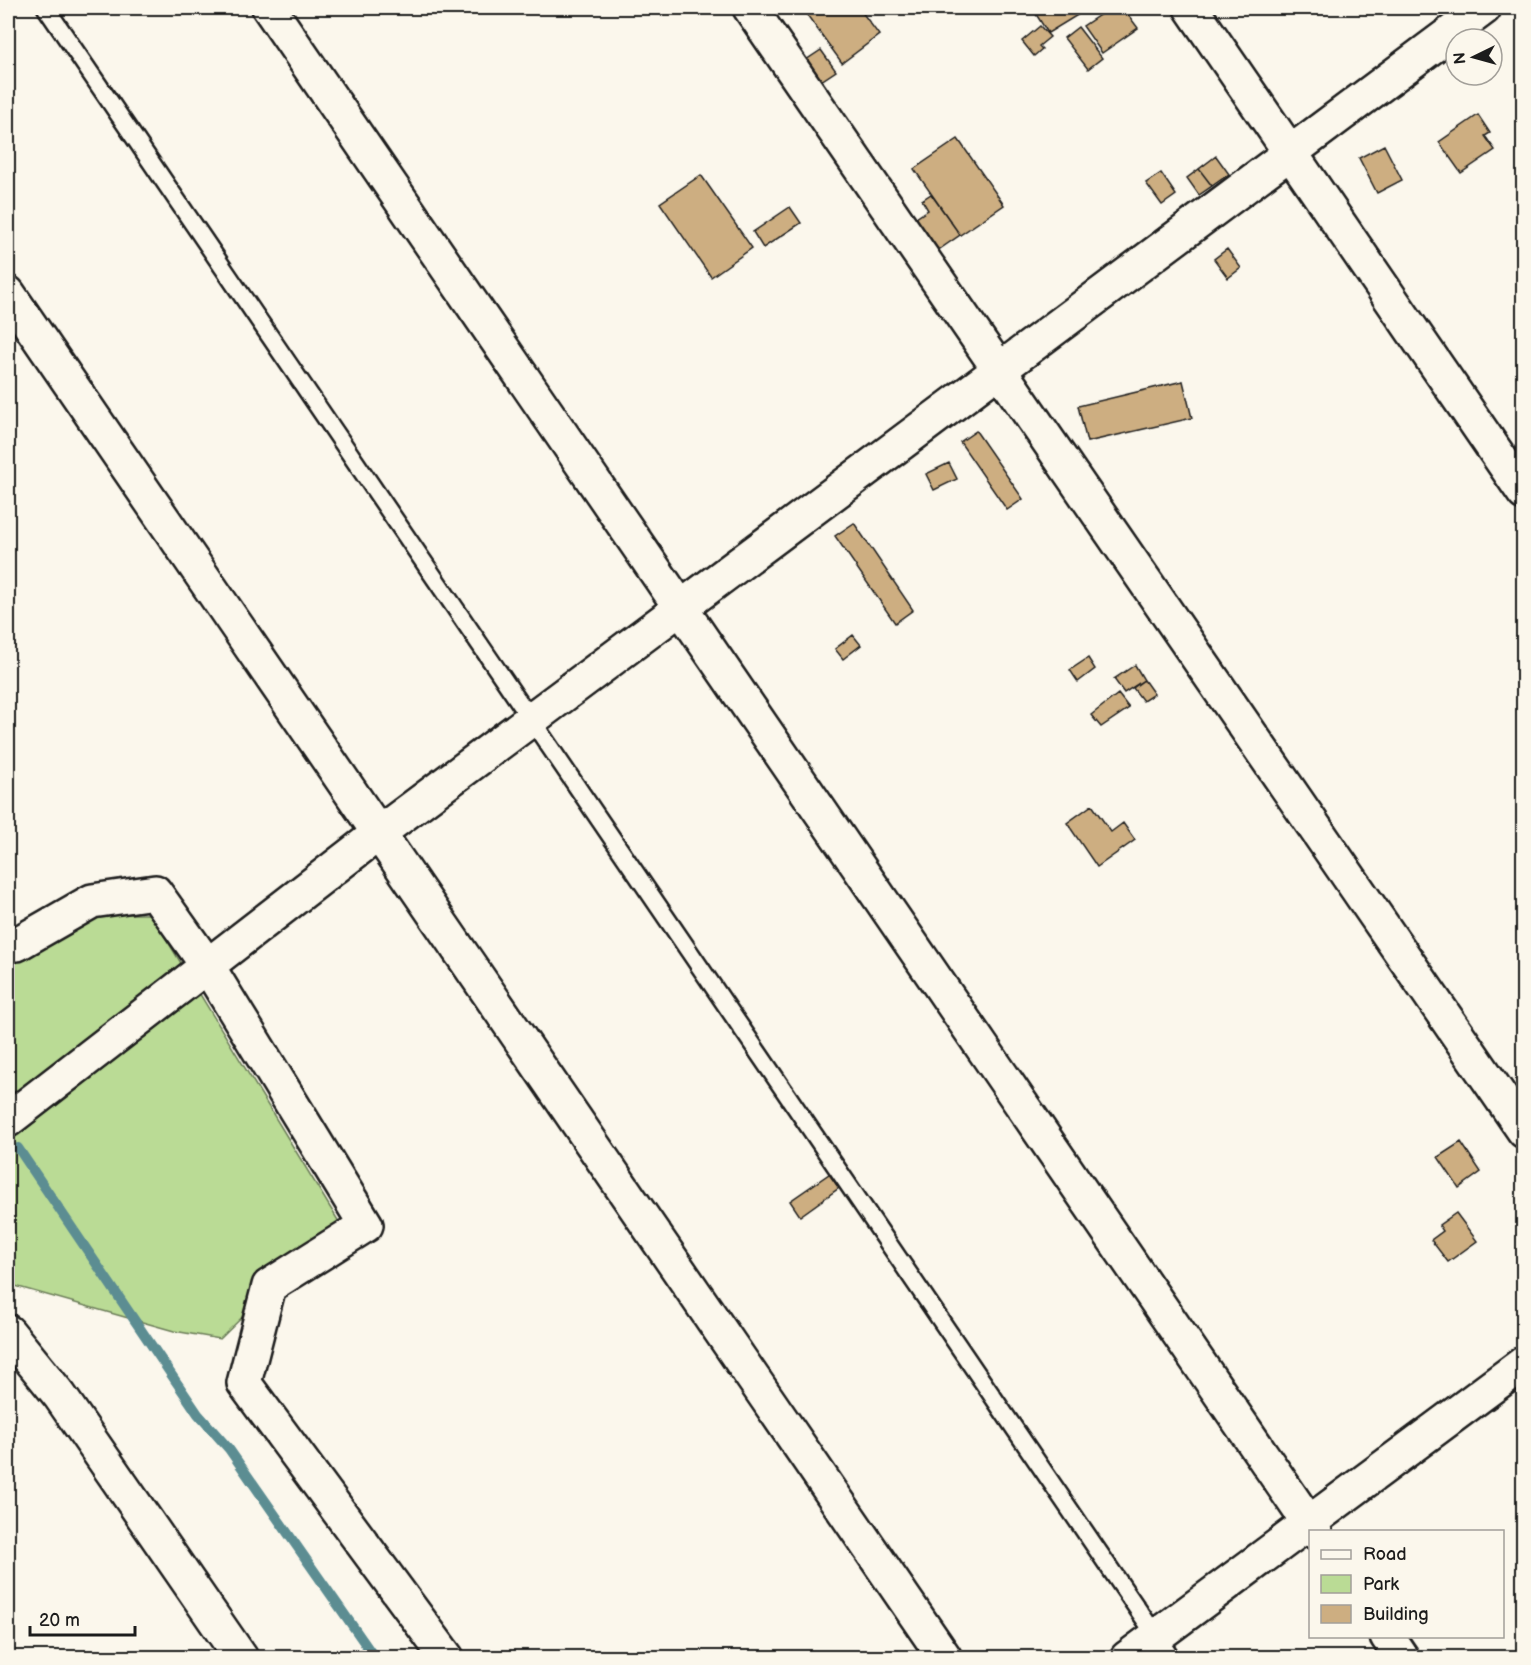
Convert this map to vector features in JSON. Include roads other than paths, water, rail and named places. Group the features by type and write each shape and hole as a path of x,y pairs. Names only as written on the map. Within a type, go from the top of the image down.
{"street":[{"path":"269,8 1313,1527 1524,1363"},
{"path":"750,8 1524,1131"},
{"path":"1191,8 1524,493"},
{"path":"8,1120 379,833 1484,8"},
{"path":"8,292 945,1658"},
{"path":"8,943 17,944 93,901 155,892 207,965 366,1225 269,1286 244,1383 447,1658"},
{"path":"8,1332 60,1396 241,1658"},
{"path":"1127,1658 1163,1647 1309,1530"},
{"path":"1388,1638 1402,1658"}],"lane":[{"path":"46,8 1163,1647"}],"waterway":[{"path":"18,1148 198,1414 229,1449 375,1658"}]}
